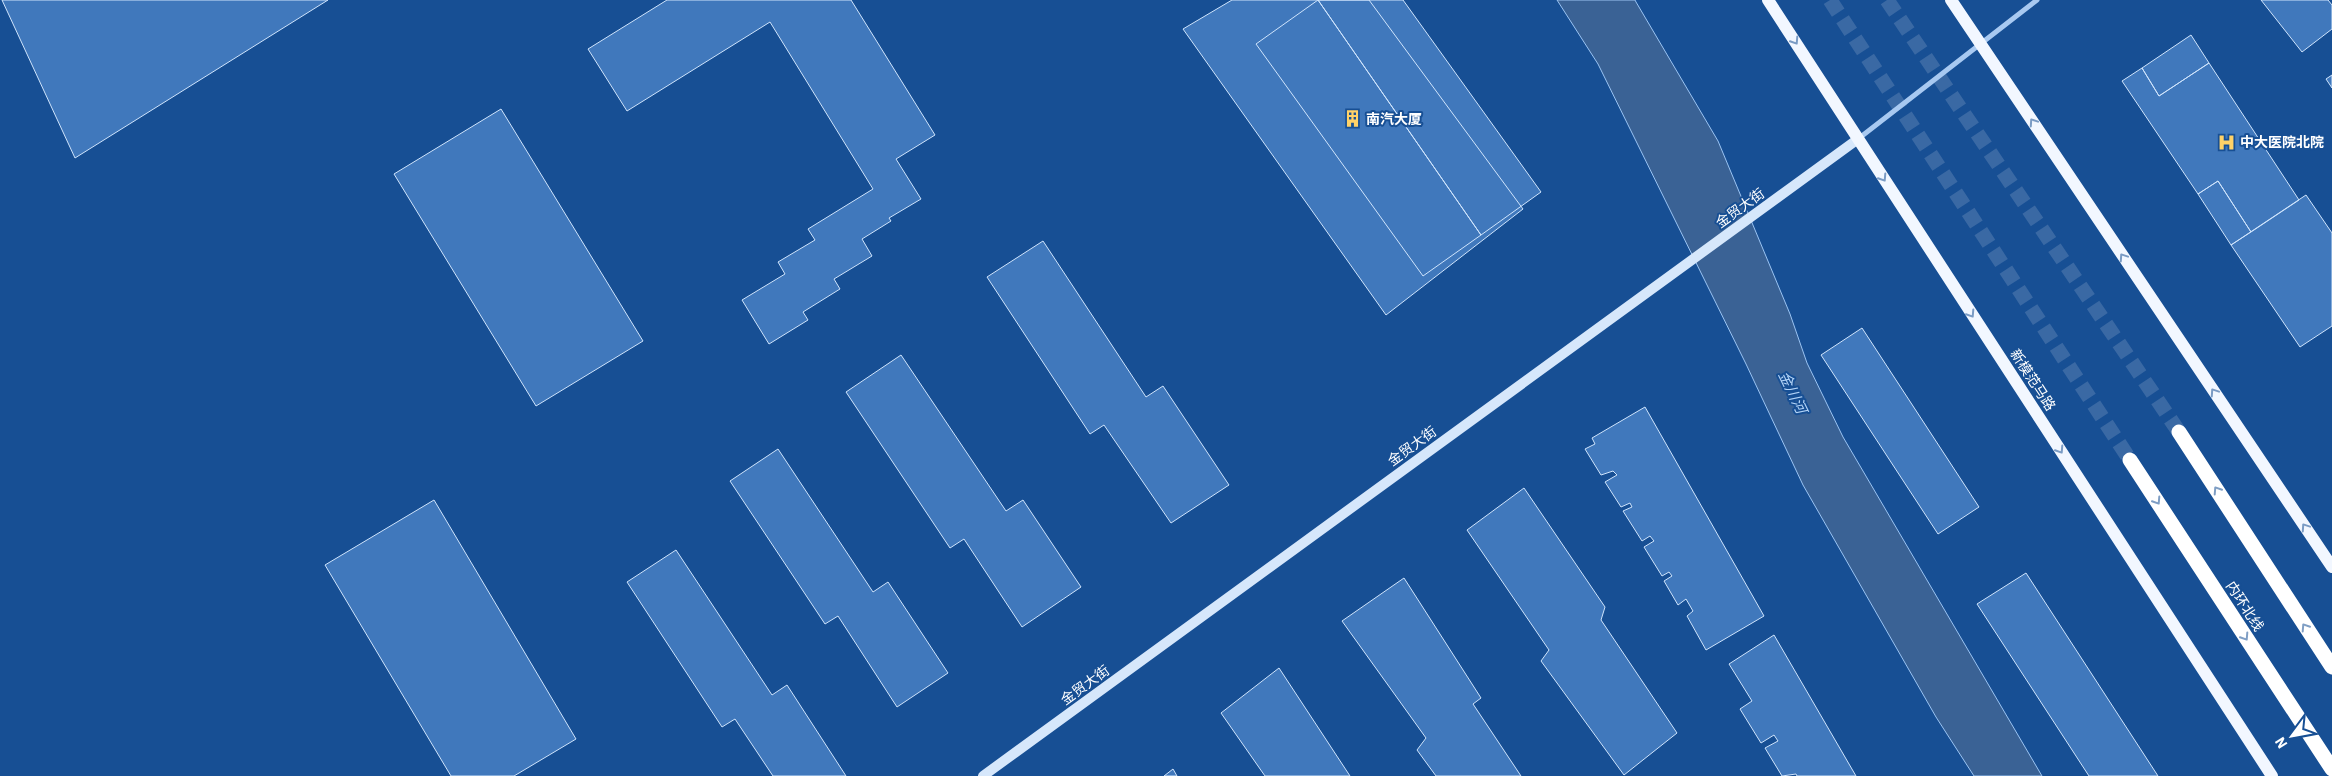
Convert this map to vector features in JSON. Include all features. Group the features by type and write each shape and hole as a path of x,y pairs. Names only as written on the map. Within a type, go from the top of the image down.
{"highway":[{"path":"2179,432 2332,667"},
{"name":"内环北线","path":"2130,460 2332,770"}],"main road":[{"name":"新模范马路","path":"1768,0 2272,776"},
{"path":"1951,0 2332,567"}],"street":[{"path":"1858,139 2037,0"},
{"name":"金贸大街","path":"983,776 1858,139"}],"water":[{"name":"金川河","path":"1557,0 1635,0 1718,141 1790,314 1807,363 1843,437 2042,776 1974,776 1936,717 1803,485 1746,364 1598,64"}],"building":[{"path":"2,0 328,0 75,158"},
{"path":"667,0 851,0 935,135 896,159 921,199 889,218 891,221 862,239 872,256 834,279 840,289 803,312 808,320 769,344 742,300 785,274 778,262 815,240 808,229 873,189 770,22 627,111 588,49"},
{"name":"南汽大厦","path":"1232,0 1369,0 1523,209 1386,315 1183,29"},
{"path":"1318,0 1481,235 1423,276 1256,44"},
{"path":"1318,0 1403,0 1541,192 1481,235"},
{"path":"2261,0 2328,0 2332,5 2332,29 2302,52"},
{"path":"2191,35 2209,63 2159,96 2142,68"},
{"path":"2209,63 2299,200 2251,232 2218,181 2198,194 2122,81 2142,68 2159,96"},
{"path":"2332,75 2332,88 2326,79"},
{"path":"501,109 643,341 536,406 394,174"},
{"path":"2218,181 2251,232 2231,245 2198,194"},
{"path":"2306,195 2332,233 2332,326 2300,347 2231,245"},
{"path":"1043,241 1146,397 1163,386 1229,485 1171,523 1104,425 1090,434 987,277"},
{"path":"1862,328 1979,507 1938,534 1821,355"},
{"path":"901,355 1006,511 1023,500 1081,587 1022,627 964,539 950,548 846,392"},
{"path":"1645,407 1764,616 1706,650 1687,616 1693,611 1686,599 1678,605 1664,581 1672,576 1669,572 1662,576 1644,547 1654,541 1650,536 1642,541 1623,511 1632,507 1630,503 1621,507 1605,482 1617,475 1613,471 1601,475 1585,449 1595,444 1592,438"},
{"path":"778,449 873,592 888,582 948,673 897,707 838,616 825,624 730,481"},
{"path":"1524,488 1605,607 1601,620 1677,733 1624,775 1541,661 1549,650 1467,530"},
{"path":"434,500 576,739 514,776 451,776 325,565"},
{"path":"676,550 772,695 787,685 846,776 773,776 735,719 722,727 627,582"},
{"path":"2026,573 2158,776 2089,776 1977,604"},
{"path":"1404,578 1481,698 1473,704 1521,776 1436,776 1417,750 1426,738 1342,621"},
{"path":"1774,635 1856,776 1797,776 1796,774 1782,776 1765,748 1778,741 1774,735 1761,743 1740,709 1752,701 1729,664"},
{"path":"1279,668 1350,776 1265,776 1221,713"},
{"path":"1173,769 1177,776 1164,776"}],"tunnel":[{"path":"1830,0 2130,460"},
{"path":"1887,0 2179,432"}],"place":[{"name":"南汽大厦","path":"1352,119"},
{"name":"中大医院北院","path":"2226,142"}]}
